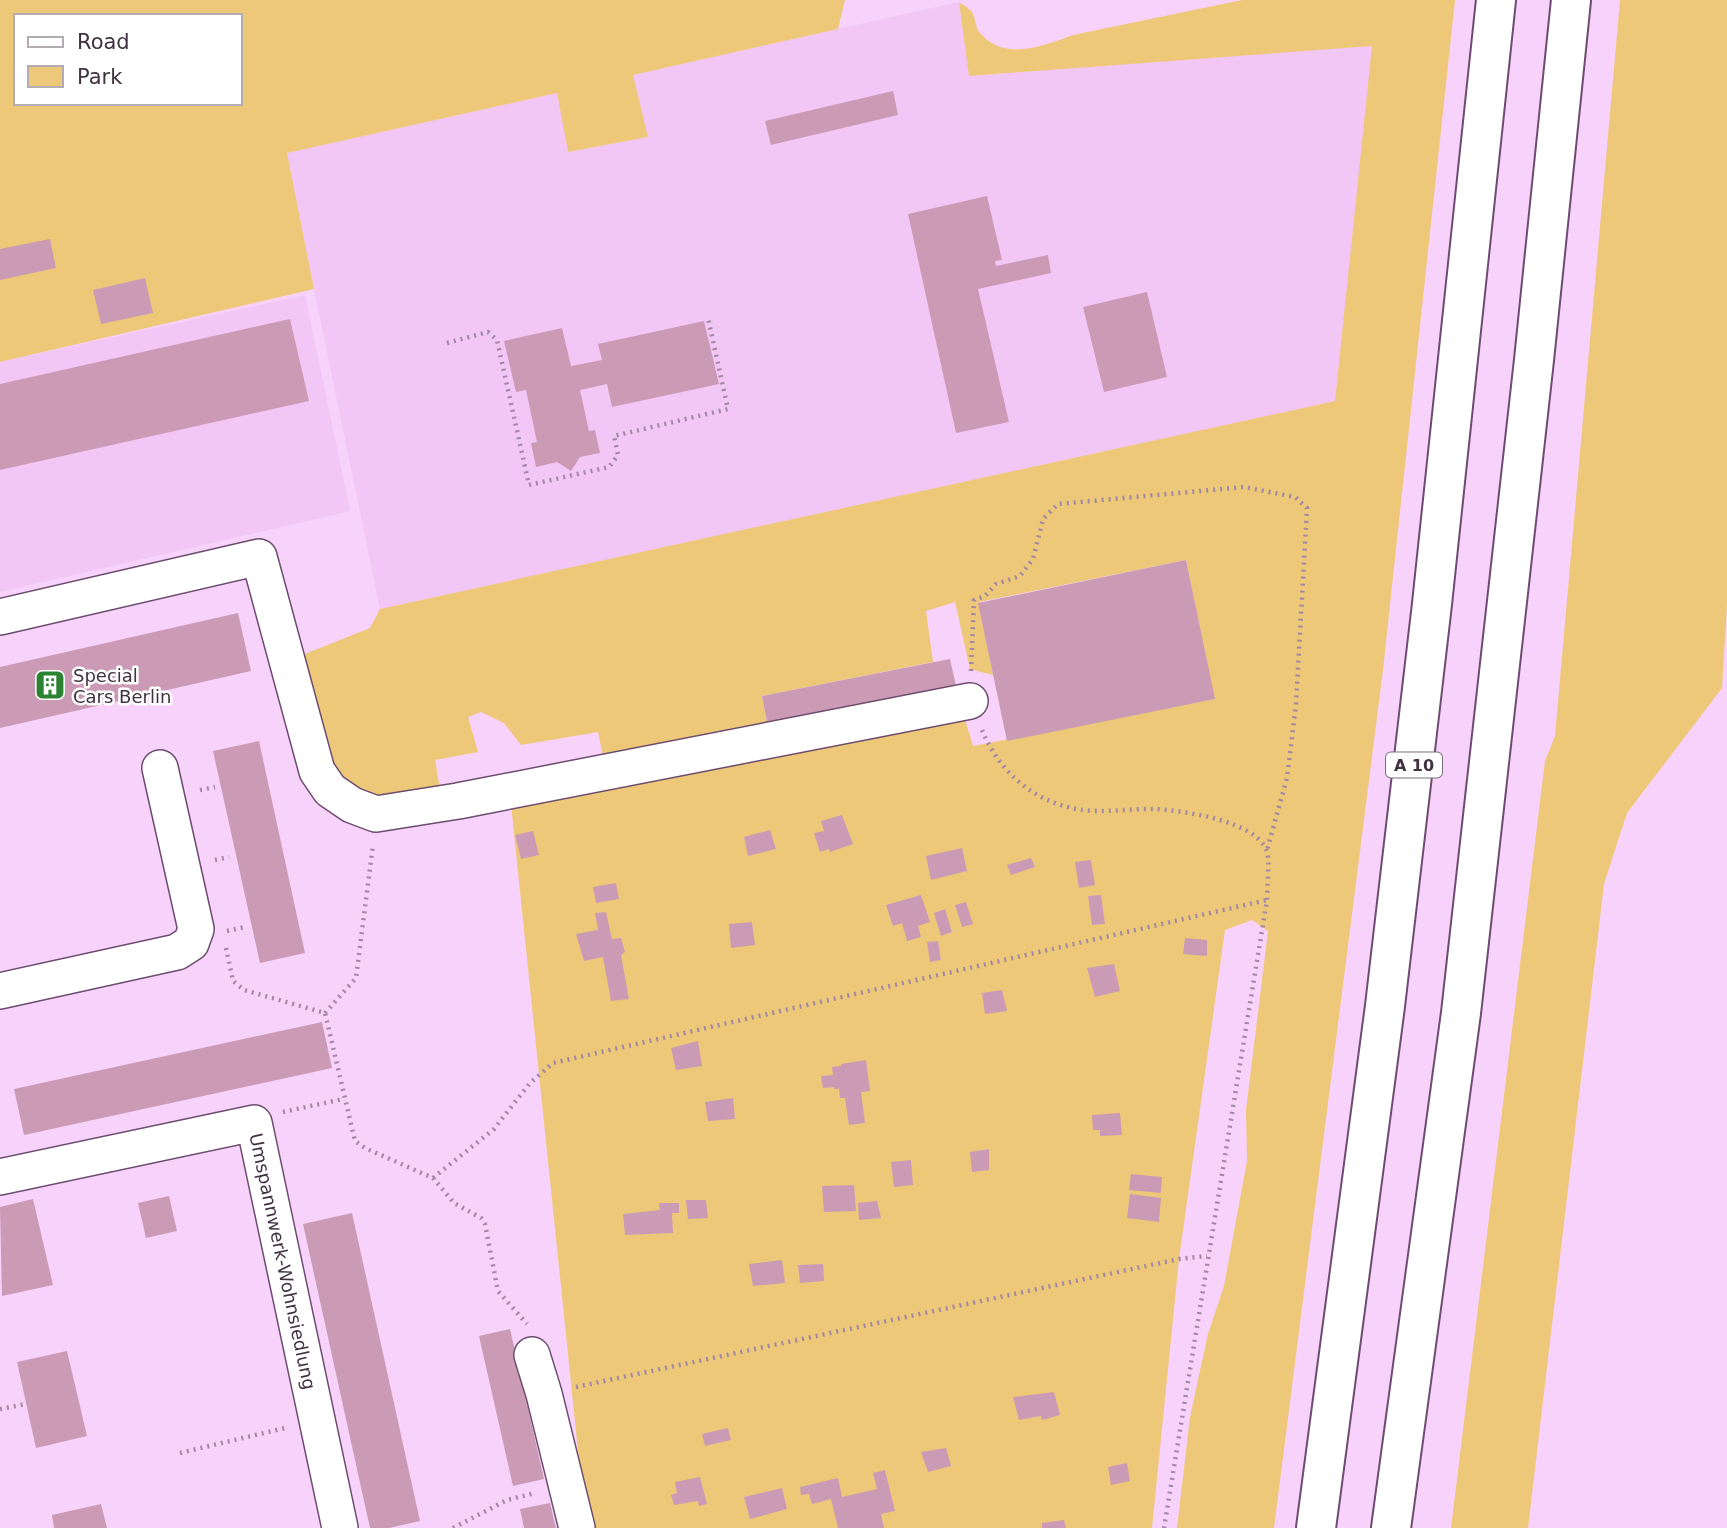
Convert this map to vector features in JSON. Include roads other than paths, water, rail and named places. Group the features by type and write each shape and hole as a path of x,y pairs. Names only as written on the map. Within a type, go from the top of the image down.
{"highway":[{"name":"A 10","path":"1316,1528 1385,1006 1432,604 1496,0"},
{"path":"1391,1528 1468,947 1571,0"}],"lane":[{"path":"0,617 258,557 317,771 330,790 352,805 376,814 458,801 970,701"},
{"path":"0,991 177,952 191,943 197,929 160,768"},
{"name":"Umspannwerk-Wohnsiedlung","path":"0,1177 254,1123 340,1528"},
{"path":"532,1355 577,1528"}],"place":[{"name":"Special Cars Berlin","path":"50,685"}]}
